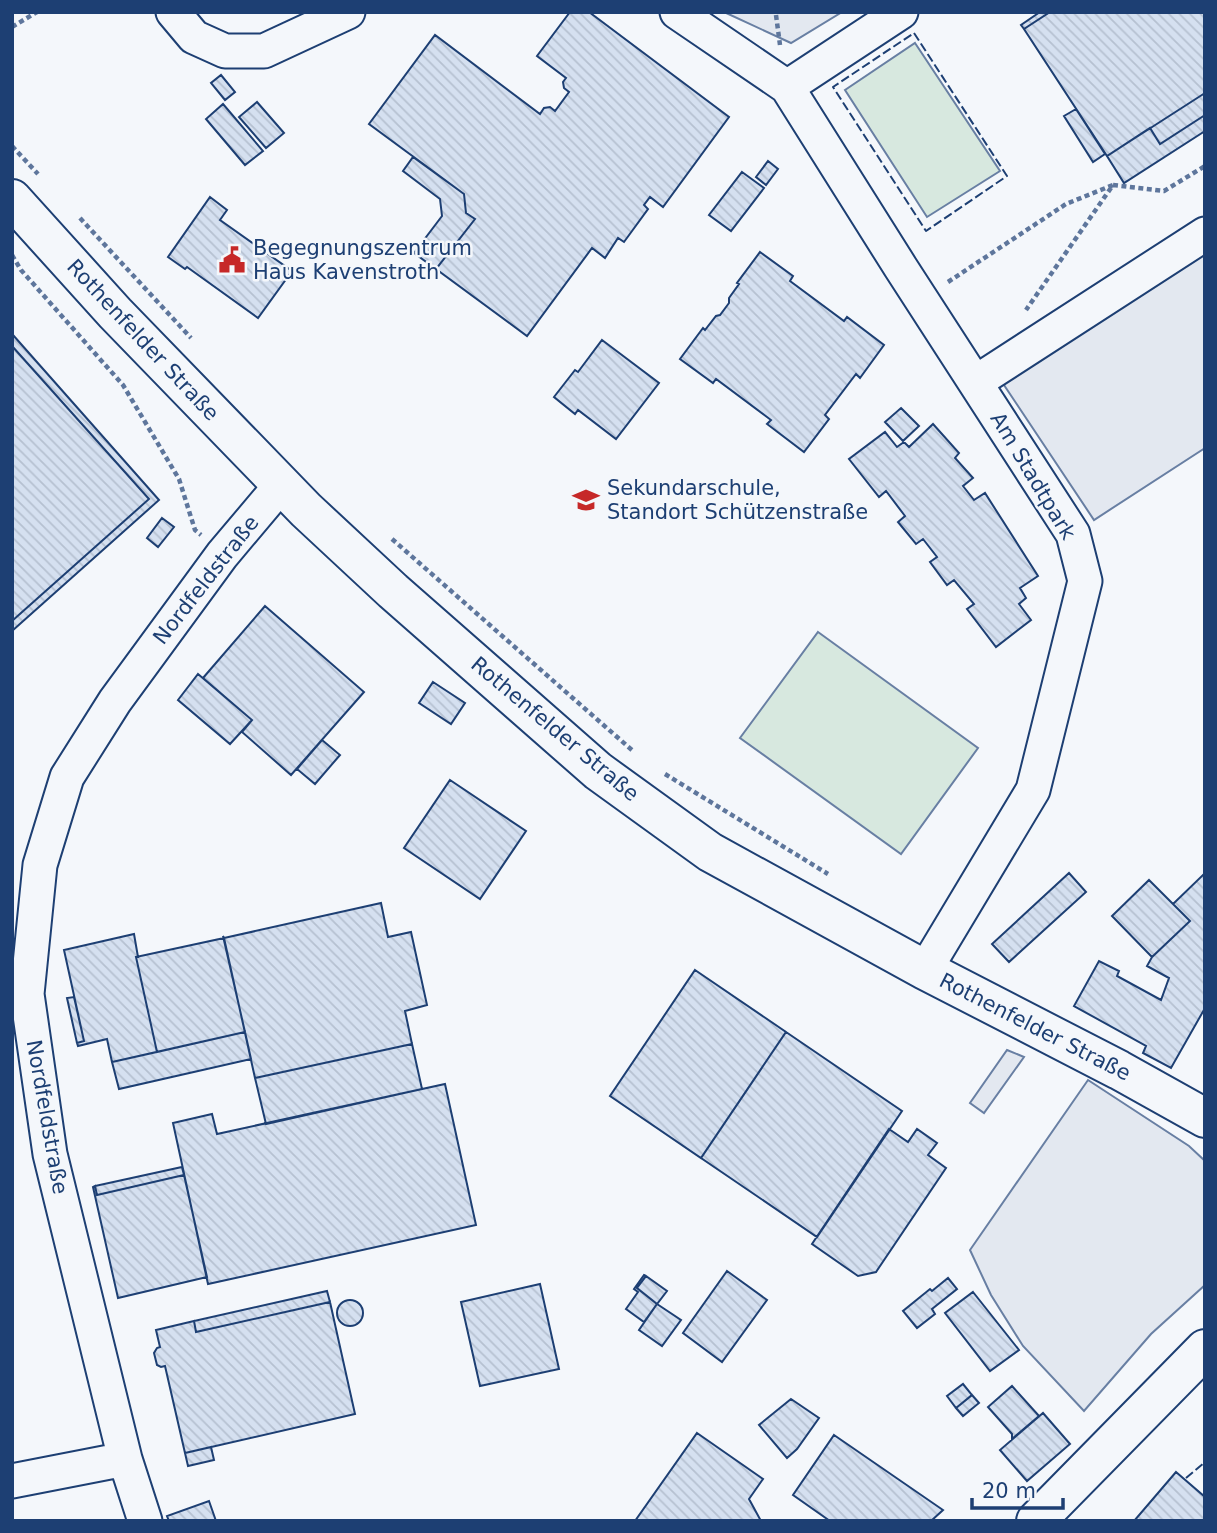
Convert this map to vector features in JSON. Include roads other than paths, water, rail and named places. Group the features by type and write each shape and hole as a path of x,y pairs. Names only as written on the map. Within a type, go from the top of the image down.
{"main road":[{"name":"Rothenfelder Straße","path":"26,187 116,313 281,485 393,591 598,771 710,852 925,970 1205,1118"},
{"path":"1040,1519 1205,1349"}],"street":[{"path":"173,12 194,37 225,51 264,51 348,12"},
{"path":"677,12 787,87 901,12"},
{"name":"Am Stadtpark","path":"787,87 1073,534 1085,581 1033,790 925,970"},
{"path":"976,382 1205,234"},
{"name":"Nordfeldstraße","path":"145,1521 125,1459 50,1154 27,994 38,878 67,778 115,701 222,555 281,485"},
{"path":"12,1481 125,1459"}],"place":[{"name":"Begegnungszentrum Haus Kavenstroth","path":"232,260"},
{"name":"Sekundarschule, Standort Schützenstraße","path":"586,500"}]}
